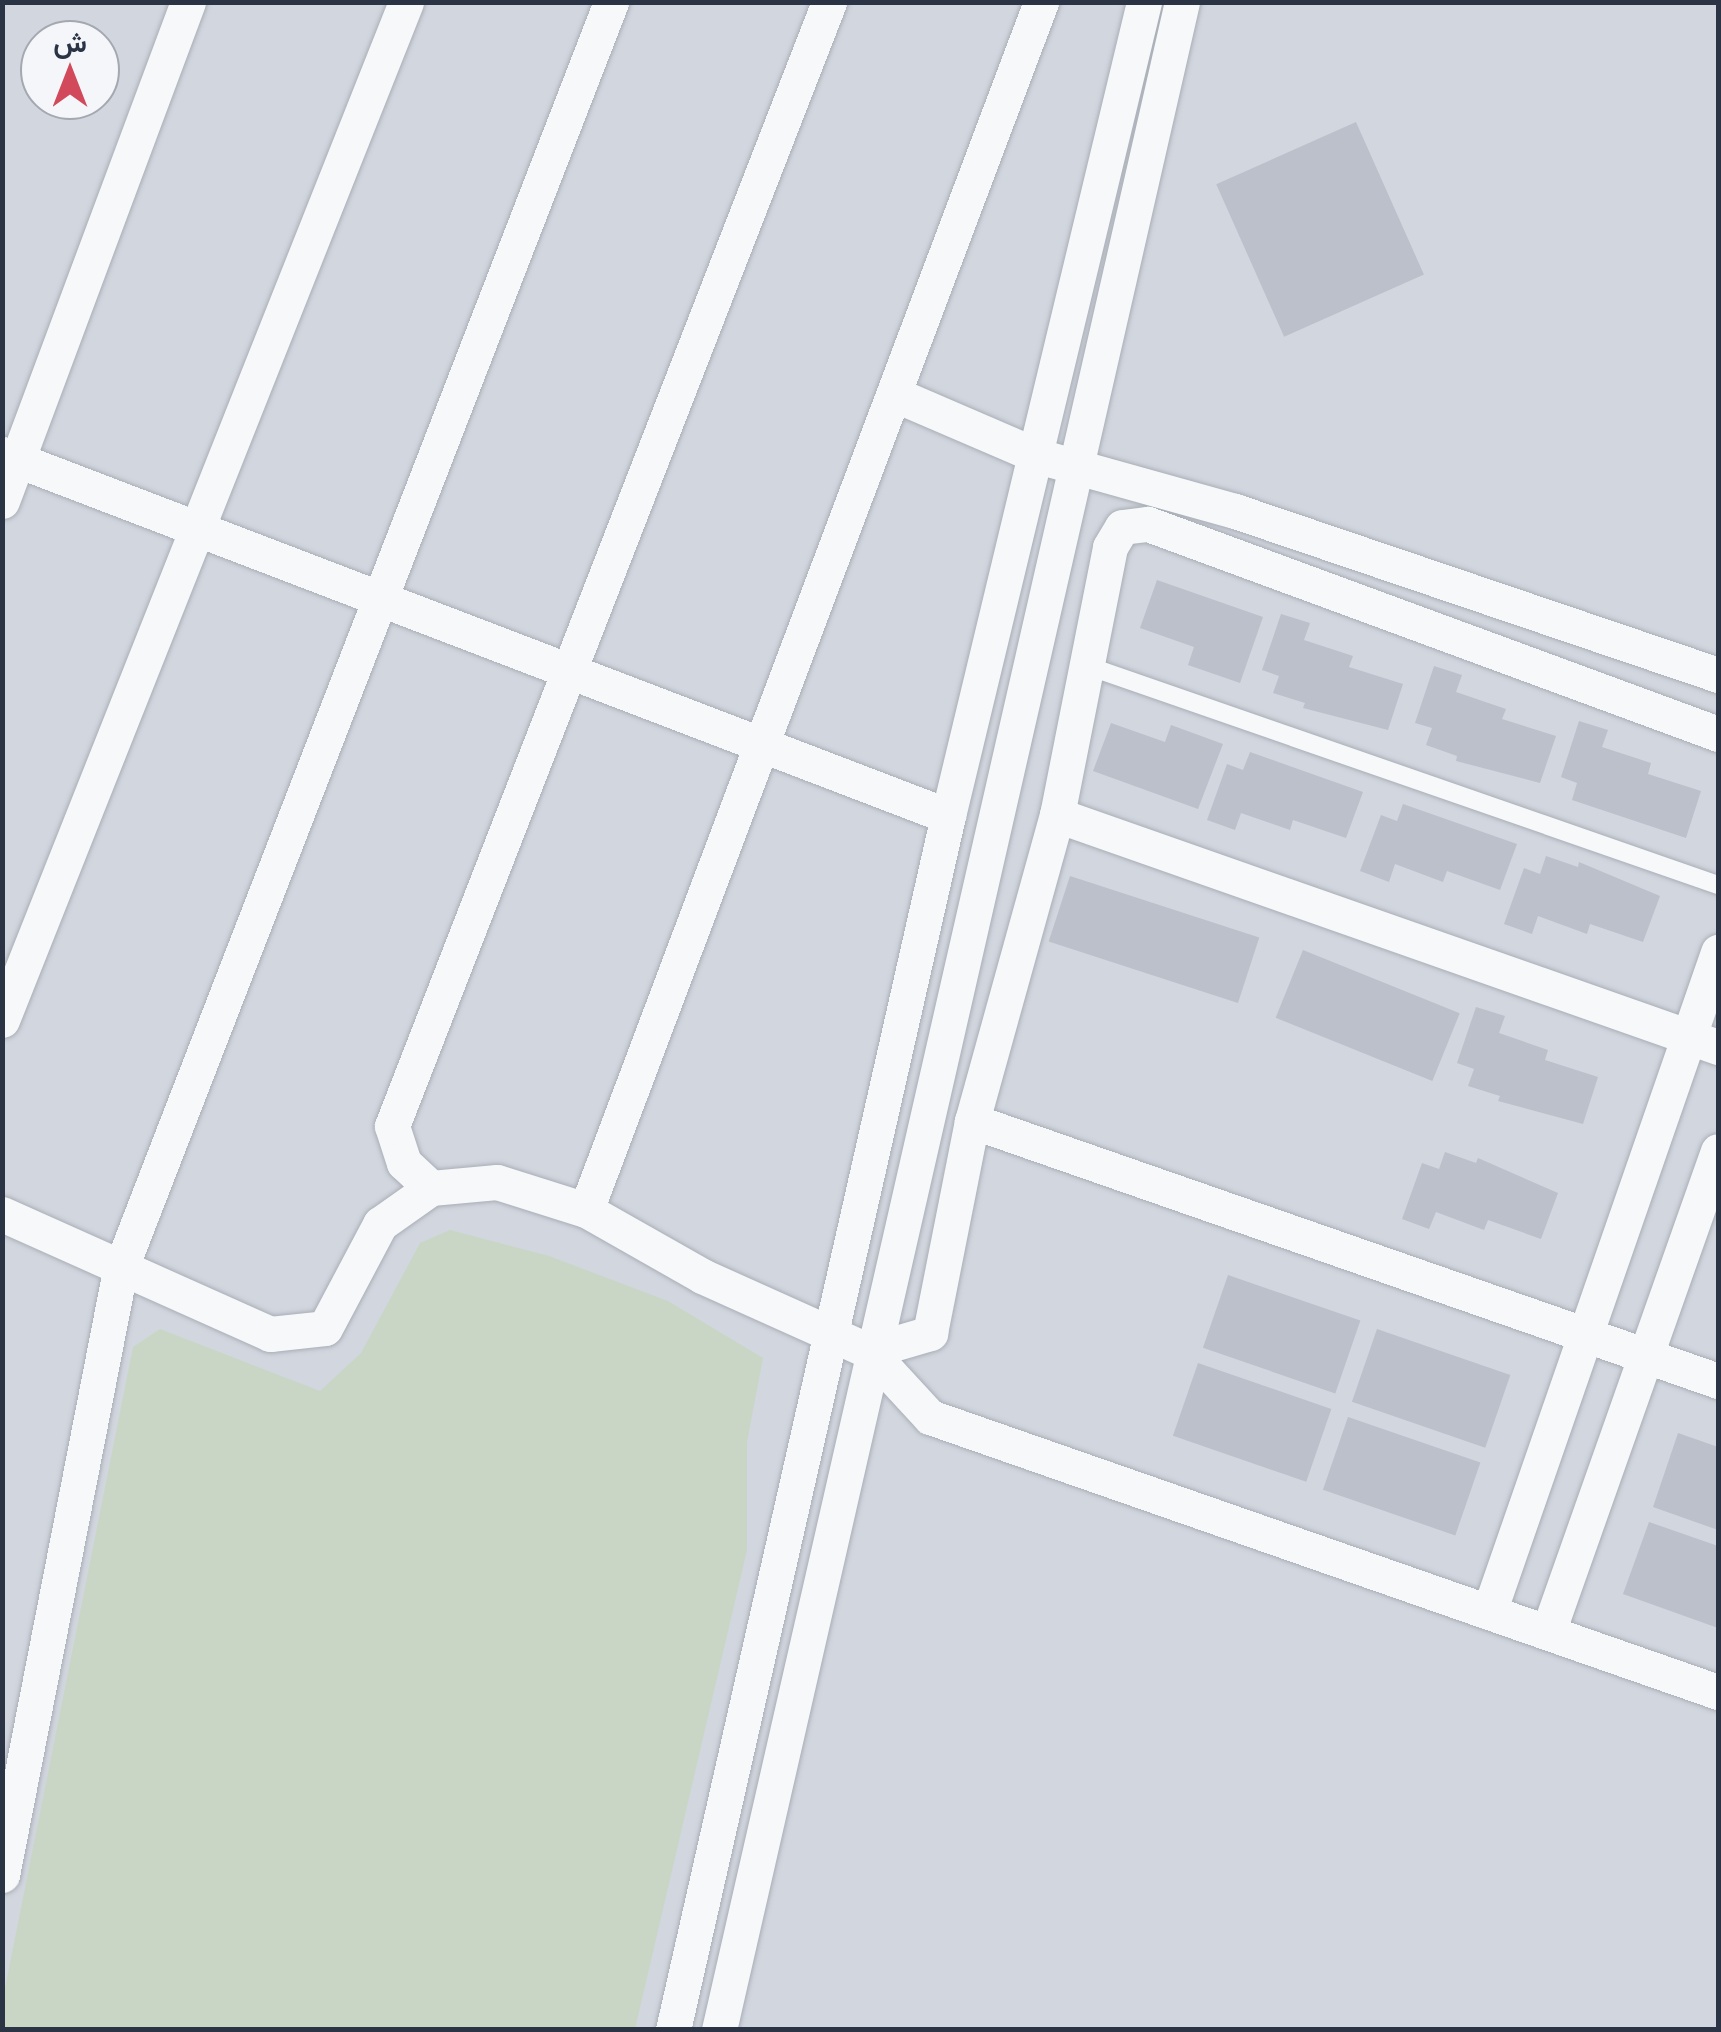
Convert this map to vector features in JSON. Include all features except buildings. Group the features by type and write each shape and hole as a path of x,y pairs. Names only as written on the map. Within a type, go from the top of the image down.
{"street":[{"path":"2,501 11,457 188,2"},
{"path":"2,1020 406,2"},
{"path":"2,1875 120,1270 611,2"},
{"path":"431,1188 404,1163 392,1126 829,2"},
{"path":"586,1210 1041,2"},
{"path":"673,2030 948,816 1038,456 1144,2"},
{"path":"719,2030 869,1351 1182,2"},
{"path":"894,394 1038,456 1076,464 1718,675"},
{"path":"11,457 948,816"},
{"path":"869,1351 930,1332 972,1120 1056,815 1110,547 1122,528 1148,524 1718,734"},
{"path":"1056,815 1704,1042"},
{"path":"1489,1612 1586,1335 1704,1042 1718,952"},
{"path":"972,1120 1718,1381"},
{"path":"1548,1632 1718,1151"},
{"path":"2,1214 270,1334 325,1328 380,1224 431,1188 497,1182 586,1210 702,1276 869,1351 930,1417 1718,1692"}],"lane":[{"path":"1085,665 1718,885"}],"shaded area":[{"path":"3,3 1718,3 1718,2029 3,2029"}],"green space":[{"path":"450,1230 549,1256 668,1301 763,1358 747,1442 747,1550 635,2029 3,2029 3,1998 133,1347 160,1329 320,1391 361,1353 420,1243"}]}
